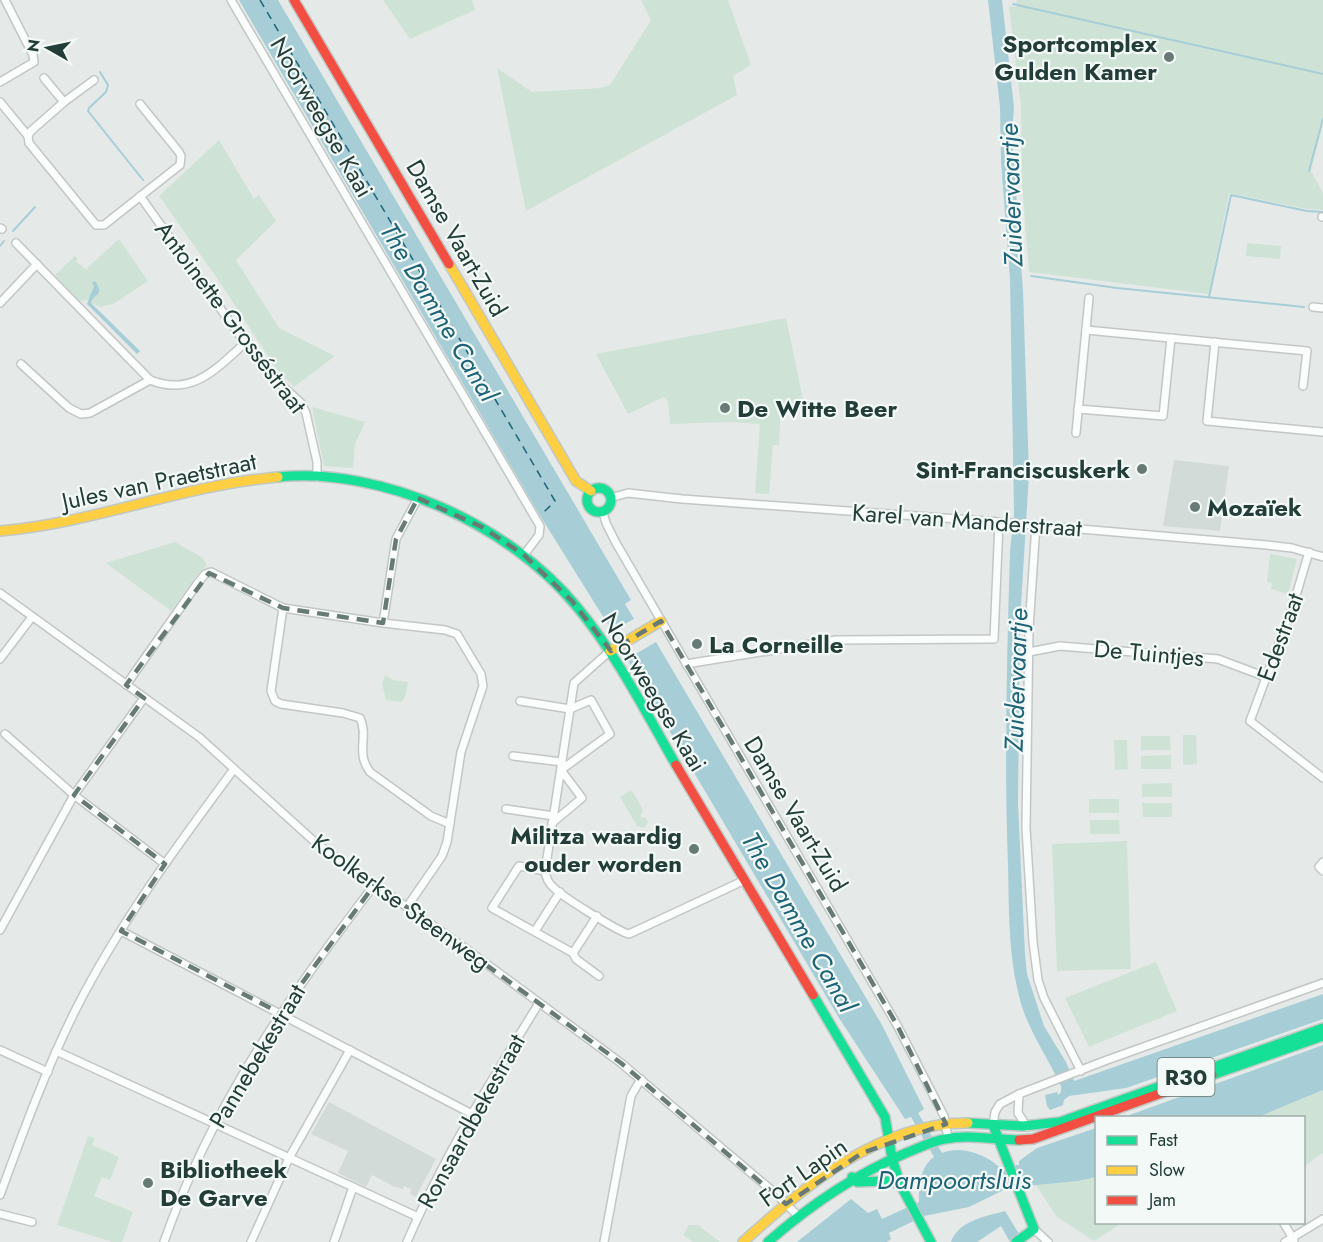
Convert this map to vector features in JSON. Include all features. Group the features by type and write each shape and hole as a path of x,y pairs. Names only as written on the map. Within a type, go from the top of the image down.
{"main road":[{"name":"Damse Vaart-Zuid","path":"294,0 576,481 591,492"},
{"name":"Jules van Praetstraat","path":"0,531 45,525 242,480 284,476 317,477 382,486 418,498 482,527 524,555"},
{"path":"602,489 610,498 609,506 603,512 595,512 589,507 587,500 591,492 602,489"},
{"name":"Noorweegse Kaai","path":"524,555 591,622 610,651 717,837 745,880 885,1117 892,1158 900,1184 931,1242"},
{"path":"610,651 661,621"},
{"name":"R30","path":"890,1140 946,1124 1027,1127 1060,1122 1323,1028"},
{"name":"R30","path":"1101,1116 1323,1036"},
{"name":"R30","path":"892,1158 948,1138 1034,1139 1095,1118"},
{"path":"993,1125 1034,1229 1020,1239"},
{"name":"Fort Lapin","path":"743,1242 786,1203 833,1169 890,1140"},
{"name":"Fort Lapin","path":"768,1242 798,1216 852,1177 892,1158"},
{"path":"852,1177 857,1182 887,1181 900,1184"}],"street":[{"path":"0,82 34,62 33,55 5,0"},
{"name":"Noorweegse Kaai","path":"231,0 540,526 538,535 524,555"},
{"path":"44,78 64,102"},
{"path":"28,136 64,102 94,80"},
{"path":"0,102 28,136 29,143 96,225 104,225 180,165 182,156 140,104"},
{"name":"Antoinette Grosséstraat","path":"140,196 245,343 277,381 301,404 306,413 317,462 317,477"},
{"path":"16,243 150,380 165,386 184,385 208,375 245,343"},
{"path":"0,303 37,264"},
{"path":"1076,433 1089,298"},
{"path":"1313,307 1323,308"},
{"path":"1086,330 1307,351 1303,386"},
{"path":"1078,409 1163,416 1171,338"},
{"path":"1215,342 1207,421 1323,432"},
{"path":"21,364 69,408 81,414 90,413 150,380"},
{"name":"Karel van Manderstraat","path":"610,498 628,493 1036,525 1267,545 1309,552 1323,557"},
{"path":"383,623 396,539 418,498"},
{"name":"Damse Vaart-Zuid","path":"603,512 616,543 897,1024 930,1085 946,1124 948,1138"},
{"path":"686,664 836,640 994,639 999,522"},
{"path":"1036,525 1030,593 1026,828 1036,965 1044,998 1081,1071"},
{"name":"Edestraat","path":"1309,552 1294,602 1250,721 1323,778"},
{"path":"126,685 205,574 212,572 283,608 445,630 457,634 481,674 483,686 461,752 447,842 442,856 407,907"},
{"name":"Koolkerkse Steenweg","path":"0,593 144,699 200,737 316,843 641,1079 786,1203 798,1216"},
{"path":"283,608 271,691 275,701 360,718 363,725 364,763 370,772 431,816 450,824"},
{"path":"0,659 32,617"},
{"name":"De Tuintjes","path":"1029,652 1060,646 1218,659 1266,677"},
{"path":"610,651 574,683 545,870 551,885 620,931 629,934 745,880"},
{"path":"0,930 74,795 144,699"},
{"path":"513,756 561,766 610,734 591,700 570,710 520,701"},
{"path":"4,734 74,795 165,864"},
{"path":"553,820 582,798 561,766"},
{"path":"0,1195 27,1119 81,1000 165,864 234,769"},
{"path":"506,809 553,820"},
{"path":"545,870 519,866 492,908 573,953 576,959 599,976"},
{"name":"Pannebekestraat","path":"164,1242 176,1209 214,1124 243,1071 323,951 375,884"},
{"path":"535,931 560,892"},
{"path":"573,953 597,916"},
{"path":"122,931 472,1114"},
{"path":"993,1125 995,1112 1000,1104 1019,1094 1323,983"},
{"name":"Ronsaardbekestraat","path":"407,1242 472,1114 538,1002"},
{"path":"0,1050 48,1072"},
{"path":"251,1242 289,1158 350,1050"},
{"path":"56,1051 418,1217"},
{"path":"604,1242 631,1096 641,1079"},
{"path":"1019,1094 1018,1113 1027,1127"},
{"path":"334,1242 353,1187"},
{"path":"0,1214 32,1222"},
{"path":"1285,1242 1294,1240 1323,1219"},
{"path":"1283,1224 1294,1240"},
{"path":"1034,1229 1048,1242"}],"highlighted area":[{"path":"418,498 482,527 524,555 572,601 611,651 661,621 897,1025 946,1124 862,1153 786,1204 621,1063 375,884 280,1013 121,931 165,864 74,795 144,698 126,685 209,573 283,608 383,623 396,539"}],"shaded area":[{"name":"Mozaïek","path":"1174,460 1229,466 1220,531 1163,526"},
{"path":"329,1102 436,1159 416,1197 410,1194 411,1189 404,1186 403,1189 395,1187 372,1175 366,1187 338,1173 348,1151 311,1134"}],"green space":[{"path":"383,0 472,0 475,10 410,39"},
{"path":"641,0 728,0 751,65 733,76 737,95 526,211 497,68 532,92 600,88 610,85 651,20"},
{"path":"1017,0 1323,0 1323,122 1311,171 1323,193 1323,210 1307,209 1229,193 1209,294 1029,272 1022,185 1021,107 1009,6 1016,7"},
{"path":"219,140 254,199 259,195 276,221 236,260 279,328 335,356 294,387 275,367 217,278 159,196"},
{"path":"119,239 148,281 113,304 101,307 91,303 95,286 89,300 79,301 55,275 75,256 78,259 76,262 87,270"},
{"path":"1247,243 1281,246 1280,259 1246,256"},
{"name":"De Witte Beer","path":"786,318 804,404 781,406 779,445 773,445 769,494 755,493 760,424 729,422 670,424 668,402 664,397 628,414 596,354"},
{"path":"312,407 365,422 355,444 353,468 324,466"},
{"path":"175,542 203,558 207,565 171,611 106,563"},
{"path":"1270,554 1297,559 1288,594 1271,589 1272,583 1267,582"},
{"path":"385,675 393,680 408,682 402,702 386,700 382,684"},
{"path":"1183,735 1196,735 1197,764 1183,765"},
{"path":"1141,736 1170,736 1171,750 1141,750"},
{"path":"1114,740 1127,740 1128,769 1115,770"},
{"path":"1171,755 1171,769 1141,769 1141,756"},
{"path":"1172,783 1172,797 1142,797 1142,784"},
{"path":"630,791 633,792 643,810 640,817 646,818 648,822 644,828 637,826 620,797"},
{"path":"1089,799 1119,799 1119,813 1089,813"},
{"path":"1142,803 1172,803 1172,817 1143,817"},
{"path":"1090,820 1119,820 1120,834 1090,834"},
{"path":"1127,841 1131,969 1057,971 1052,844"},
{"path":"1156,962 1177,1011 1089,1047 1065,998"},
{"path":"1323,1090 1323,1153 1305,1165 1305,1116 1260,1116"},
{"path":"88,1136 95,1138 92,1145 119,1157 110,1180 102,1177 94,1196 133,1212 122,1242 113,1242 57,1225"},
{"path":"1095,1177 1095,1224 1120,1224 1094,1241 1057,1217 1036,1185"},
{"path":"689,1225 698,1225 720,1242 693,1242 683,1235"}],"water":[{"name":"The Damme Canal","path":"239,0 278,0 631,600 625,604 634,619 612,631 536,509"},
{"name":"Zuidervaartje","path":"988,0 1002,0 1014,107 1012,135 1023,291 1029,474 1020,622 1018,804 1027,974 1044,1026 1066,1062 1074,1081 1323,994 1323,1019 1126,1088 1069,1096 1064,1100 1063,1105 1050,1110 1045,1095 1057,1092 1058,1095 1061,1092 1061,1086 1032,1031 1019,996 1015,980 1010,930 1006,708 1010,551 1014,514 1010,279 1001,162 1000,107"},
{"path":"95,281 99,292 91,303 140,351 137,354 87,304 94,286 92,283"},
{"path":"656,642 882,1025 924,1109 918,1113 942,1153 961,1150 975,1153 987,1158 1004,1171 1019,1165 1019,1161 1037,1148 1095,1128 1095,1177 1027,1186 1027,1181 1024,1180 969,1207 924,1216 889,1233 891,1239 887,1242 797,1242 851,1199 868,1213 877,1209 882,1219 919,1202 923,1171 934,1157 911,1117 905,1119 839,1018 627,659"},
{"path":"1323,1045 1323,1090 1260,1116 1127,1116"},
{"path":"1005,1211 1024,1242 1010,1242 1001,1226 977,1242 951,1242 966,1224 981,1217"}],"waterway":[{"path":"1013,4 1323,74"},
{"path":"100,72 108,85 106,92 88,111 143,180"},
{"path":"1309,171 1323,119"},
{"path":"1209,297 1231,195 1307,211 1323,212"},
{"path":"13,231 35,207"},
{"path":"0,246 4,241"},
{"name":"Zuidervaartje","path":"1031,276 1117,288 1304,307"}],"ferry route":[{"path":"260,0 555,501 543,513"}],"traffic: fast":[{"path":"278,477 319,476 360,482 402,492 481,527 517,551 549,577 591,625 630,684 676,765"},
{"path":"599,488 607,492 611,500 607,508 599,512 591,508 587,500 591,492 599,488"},
{"path":"813,995 885,1117 892,1158 900,1184 931,1242"},
{"path":"968,1123 1023,1126 1060,1122 1323,1028"},
{"path":"1212,1075 1323,1036"},
{"path":"993,1125 1034,1229 1016,1242"},
{"path":"768,1242 816,1203 851,1181 926,1145 940,1140 963,1137 1019,1140"},
{"path":"852,1177 857,1182 887,1181 900,1184"}],"traffic: slow":[{"path":"449,264 576,481 591,491"},
{"path":"0,531 35,527 208,488 278,477"},
{"path":"610,651 661,621"},
{"path":"743,1242 818,1179 875,1145 905,1133 936,1126 968,1123"}],"traffic: jam":[{"path":"294,0 449,264"},
{"path":"676,765 813,995"},
{"path":"1097,1116 1212,1075"},
{"path":"1019,1140 1033,1139 1095,1117"}],"place":[{"name":"Sportcomplex Gulden Kamer","path":"1169,57"},
{"name":"De Witte Beer","path":"725,408"},
{"name":"Sint-Franciscuskerk","path":"1142,469"},
{"name":"Mozaïek","path":"1195,507"},
{"name":"La Corneille","path":"697,644"},
{"name":"Militza waardig ouder worden","path":"694,849"},
{"name":"Bibliotheek De Garve","path":"148,1183"}],"water label":[{"name":"Dampoortsluis","path":"954,1180"}]}
